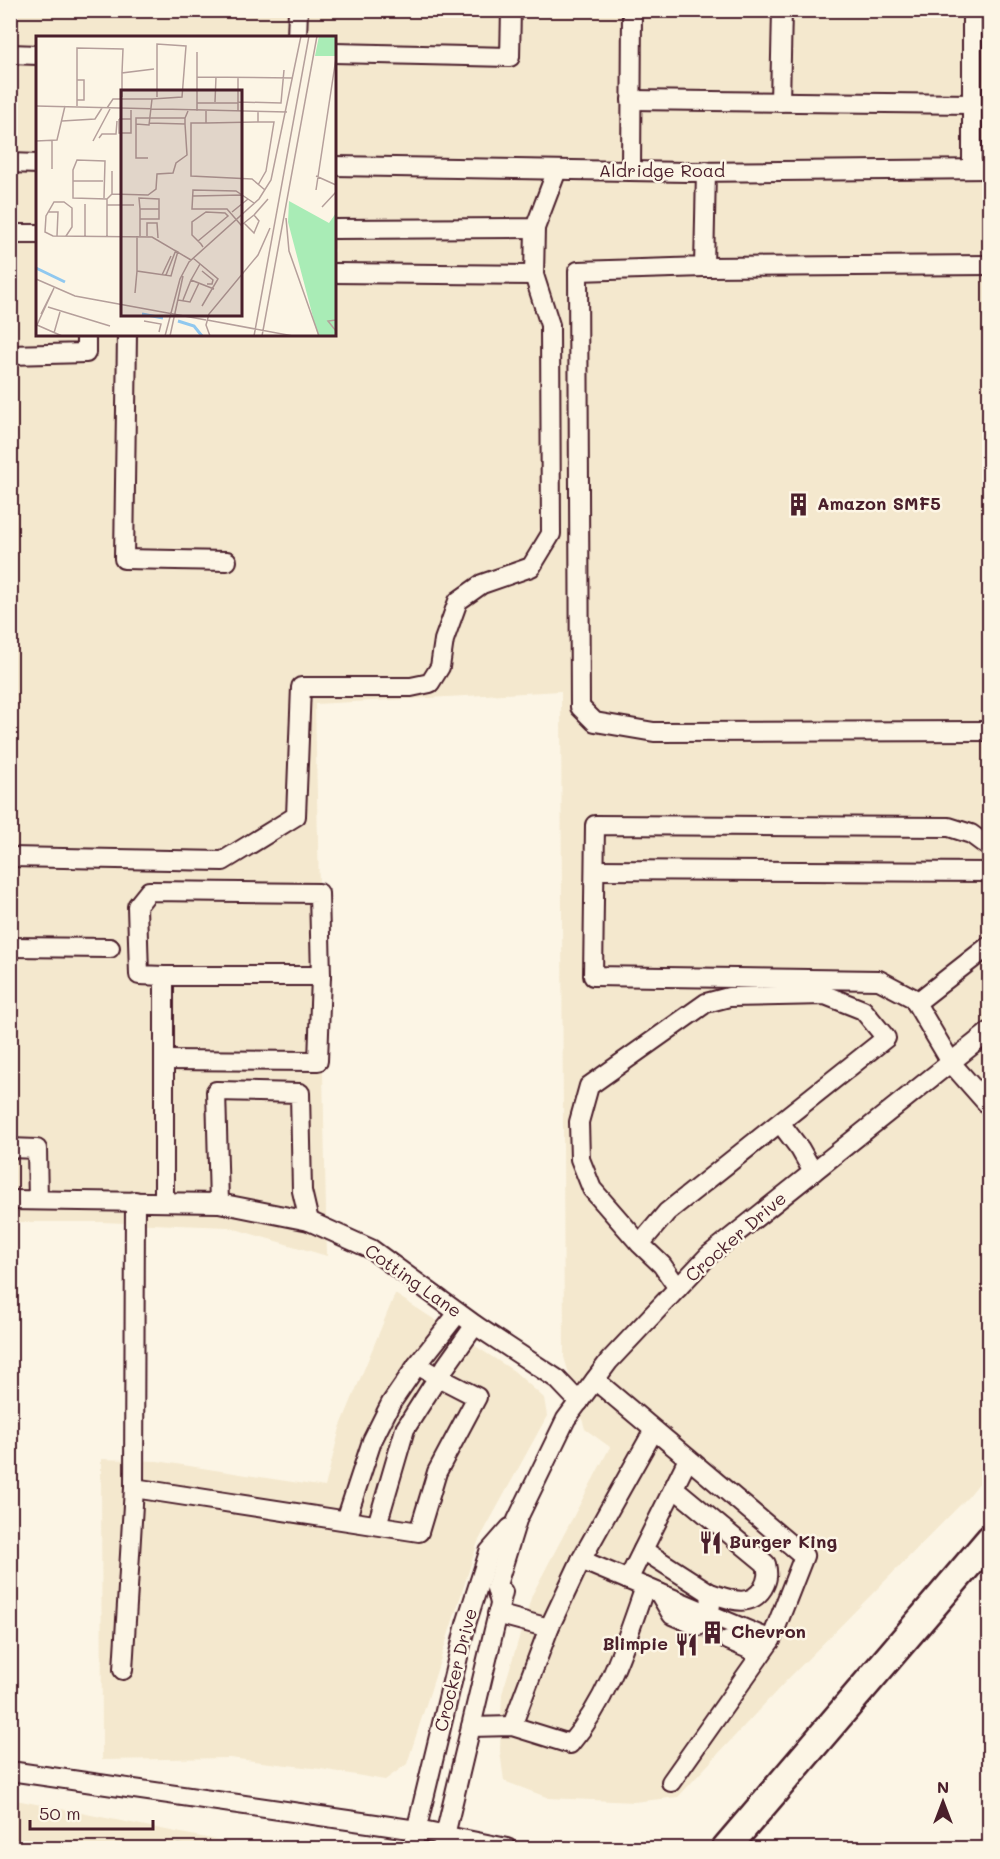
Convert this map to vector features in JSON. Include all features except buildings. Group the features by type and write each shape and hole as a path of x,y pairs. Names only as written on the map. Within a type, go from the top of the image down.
{"highway":[{"path":"726,1848 990,1539"}],"street":[{"path":"297,36 298,10"},
{"path":"336,53 510,57 511,10"},
{"path":"630,171 632,10"},
{"path":"780,102 782,10"},
{"path":"972,10 981,169"},
{"path":"10,54 36,55"},
{"path":"631,100 780,102 978,98"},
{"path":"10,163 36,164"},
{"name":"Aldridge Road","path":"336,166 630,171 981,169"},
{"path":"10,857 222,861 296,816 301,687 411,687 430,683 440,667 444,640 458,601 482,584 531,567 551,534 550,325 534,275 535,228 557,170"},
{"path":"704,267 706,171"},
{"path":"336,229 535,228"},
{"path":"10,234 36,234"},
{"path":"990,265 704,267 578,271 579,707 595,722 654,732 990,731"},
{"path":"336,273 534,275"},
{"path":"10,355 86,353 86,336"},
{"path":"127,336 124,559 227,561"},
{"path":"990,848 971,834 950,826 596,825 593,976 879,980 913,998 952,1064 990,1107"},
{"path":"595,870 990,872"},
{"path":"164,1060 318,1061 321,976 319,893 149,891 137,906 139,975 321,976"},
{"path":"916,1003 990,945"},
{"path":"10,947 110,948"},
{"path":"164,976 164,1202"},
{"path":"640,1245 667,1212 781,1124 886,1038 863,1010 825,995 729,997 706,1003 589,1086 579,1122 580,1159 592,1189 640,1245 663,1264 678,1288"},
{"name":"Crocker Drive","path":"412,1848 466,1624 489,1552 517,1520 566,1419 609,1361 709,1256 952,1064 990,1031"},
{"path":"219,1203 216,1091 300,1093 302,1191 309,1221"},
{"path":"781,1124 800,1149 813,1172"},
{"path":"10,1148 37,1149 38,1200"},
{"name":"Cotting Lane","path":"10,1200 219,1203 309,1221 371,1249 475,1325 557,1379 579,1402"},
{"path":"123,1670 134,1488 135,1201"},
{"path":"346,1520 372,1441 391,1403 417,1365 458,1313"},
{"path":"377,1525 405,1429 475,1325"},
{"path":"134,1488 418,1532 437,1472 477,1397 417,1365"},
{"path":"595,1380 804,1556 765,1647 671,1782"},
{"path":"512,1726 549,1628 581,1560 654,1430"},
{"path":"471,1727 512,1726 570,1744 589,1721 615,1675 644,1587 643,1550 688,1459"},
{"path":"643,1550 710,1593 747,1601 756,1597 768,1579 766,1564 674,1488"},
{"name":"Crocker Drive","path":"444,1842 499,1609 516,1548 517,1520"},
{"path":"581,1560 644,1587 705,1621 765,1647"},
{"path":"705,1621 710,1593"},
{"path":"499,1609 549,1628"},
{"path":"728,1640 765,1647"},
{"path":"10,1771 417,1830 444,1842 507,1848"}],"shaded area":[{"path":"11,11 989,11 990,1470 968,1497 786,1681 678,1797 634,1802 549,1798 504,1781 500,1751 502,1694 532,1595 610,1447 585,1429 564,1357 561,691 315,704 327,1256 228,1227 101,1222 11,1222"},
{"path":"395,1294 514,1371 544,1398 547,1416 478,1542 407,1764 385,1780 321,1769 229,1758 102,1760 101,1459 157,1461 325,1487 340,1428"},
{"path":"11,1799 256,1848 11,1848"}],"waterway":[{"path":"178,1847 188,1848"}],"tunnel":[{"path":"698,1626 728,1640"}],"place":[{"name":"Amazon SMF5","path":"799,504"},
{"name":"Burger King","path":"711,1542"},
{"name":"Chevron","path":"713,1632"},
{"name":"Blimpie","path":"686,1644"}]}
